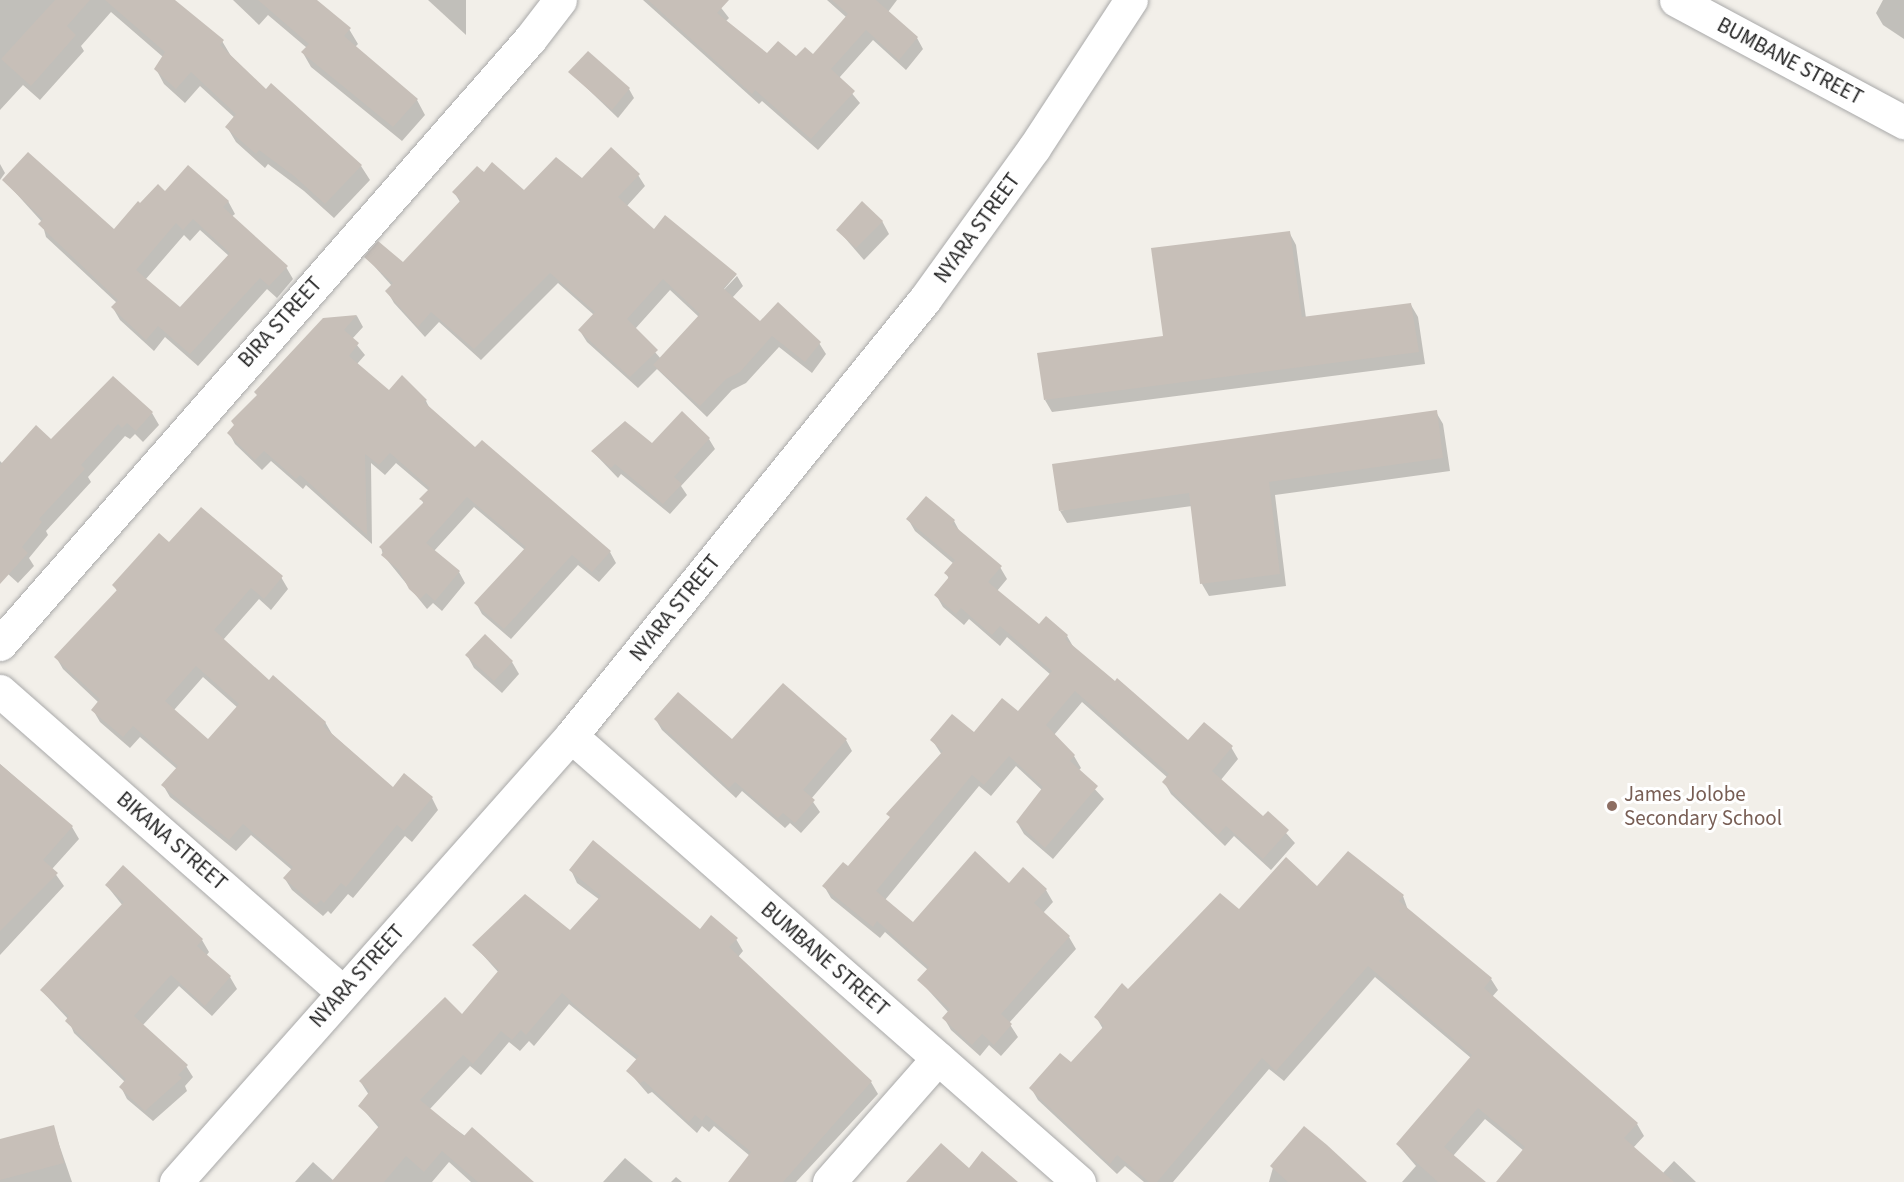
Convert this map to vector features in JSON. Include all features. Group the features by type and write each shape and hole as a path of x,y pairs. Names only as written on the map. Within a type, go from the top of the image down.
{"street":[{"name":"BIRA STREET","path":"0,644 530,39 560,0"},
{"name":"NYARA STREET","path":"176,1182 571,736 925,299 1034,148 1131,0"},
{"name":"BUMBANE STREET","path":"1676,0 1710,8 1904,122"},
{"name":"BIKANA STREET","path":"0,691 343,992"},
{"name":"BUMBANE STREET","path":"571,736 1079,1182"},
{"path":"829,1182 938,1058"}],"building":[{"path":"55,0 90,0 67,26 76,35 31,86 1,59"},
{"path":"105,0 175,0 224,40 220,45 266,89 271,83 362,165 325,204 294,176 259,150 256,154 225,127 236,114 191,72 176,89 154,69 165,52"},
{"path":"258,0 317,0 351,28 344,36 418,99 393,127 301,52 309,44"},
{"path":"648,0 729,0 717,13 767,53 778,41 796,56 805,47 813,54 848,14 832,0 876,0 918,37 899,60 866,30 831,69 855,91 811,139 755,90 752,94"},
{"path":"588,51 630,88 612,110 568,72"},
{"path":"611,147 640,174 618,197 654,229 665,215 737,274 723,288 760,321 778,302 821,342 805,362 772,336 740,372 726,379 700,406 653,365 700,314 663,279 627,319 658,350 630,377 578,330 595,312 550,273 474,349 431,312 418,327 385,291 393,283 364,257 378,241 403,262 461,200 452,192 477,166 484,172 492,162 524,190 556,157 582,178"},
{"path":"28,152 114,229 138,201 140,203 158,184 165,191 188,165 229,201 223,207 288,266 269,286 260,278 190,354 158,326 146,340 111,307 118,300 38,224 43,219 2,180","holes":["193,219 230,253 180,307 136,270 176,223 183,230"]},
{"path":"862,201 883,221 856,248 836,230"},
{"path":"1290,231 1302,317 1411,303 1419,352 1044,400 1037,353 1163,336 1151,248"},
{"path":"357,315 344,330 359,343 349,356 389,390 402,375 427,400 424,402 475,447 482,440 611,551 592,572 572,555 504,629 474,603 526,547 467,497 426,543 460,571 435,601 426,593 420,599 409,589 399,570 381,555 384,551 379,547 424,502 419,499 430,488 390,453 379,465 365,454 367,535 300,475 296,479 264,451 255,460 227,433 234,425 231,421 257,395 254,392 323,318"},
{"path":"113,376 153,412 136,431 127,423 122,428 118,424 81,465 85,469 39,519 42,522 22,547 28,553 0,584 0,465 36,425 51,439"},
{"path":"1437,410 1443,458 1269,482 1280,574 1200,584 1189,493 1059,511 1052,464"},
{"path":"682,411 710,438 674,477 682,484 663,504 615,464 611,468 591,451 625,421 652,443"},
{"path":"926,496 955,520 952,524 1002,566 988,582 1039,624 1046,616 1068,635 1065,639 1115,681 1117,678 1188,740 1204,722 1233,746 1212,771 1263,816 1268,811 1289,830 1263,859 1226,826 1218,835 1162,782 1169,774 1075,691 1046,725 1075,755 1070,761 1098,786 1045,848 1016,822 1043,787 1009,756 984,785 972,775 876,891 913,922 975,851 1009,883 1023,867 1047,889 1034,903 1070,936 1001,1014 1012,1024 994,1045 982,1034 972,1045 942,1018 950,1009 917,980 929,967 877,921 873,927 822,886 843,862 848,866 890,817 886,814 943,751 930,740 952,714 974,732 1002,698 1018,711 1052,671 1000,626 992,635 961,608 956,614 934,595 949,577 944,573 955,560 906,519"},
{"path":"201,507 283,576 264,599 251,588 214,630 269,680 273,675 326,722 323,726 393,787 404,773 433,797 404,831 397,825 346,887 341,883 324,903 321,900 316,905 283,878 293,867 243,824 229,840 161,785 178,766 133,726 123,737 91,710 100,699 54,657 117,590 112,585 159,533 169,542","holes":["196,666 239,704 208,739 165,701"]},
{"path":"485,634 513,661 494,681 465,655"},
{"path":"783,683 847,739 803,790 815,800 795,823 783,813 778,818 735,782 729,788 654,719 678,692 732,739"},
{"path":"0,764 73,826 43,860 58,873 0,931"},
{"path":"593,840 700,929 711,915 738,938 729,947 872,1081 783,1182 728,1182 751,1152 706,1115 702,1121 695,1115 689,1122 644,1081 640,1083 626,1071 639,1056 601,1029 562,993 526,1035 521,1030 512,1040 501,1031 473,1064 463,1055 420,1100 464,1136 472,1127 534,1182 478,1182 442,1151 424,1172 406,1156 384,1182 331,1182 380,1125 358,1106 370,1091 359,1081 445,997 462,1014 499,970 472,945 525,894 570,930 601,896 569,870"},
{"path":"1348,851 1404,895 1399,901 1492,978 1484,988 1638,1123 1624,1138 1674,1182 1496,1182 1525,1147 1478,1108 1444,1147 1486,1182 1438,1182 1396,1144 1472,1055 1368,966 1276,1071 1262,1058 1157,1182 1149,1182 1117,1155 1110,1164 1029,1088 1060,1053 1071,1062 1104,1026 1094,1017 1122,983 1128,989 1220,893 1239,909 1286,857 1317,886"},
{"path":"123,865 203,939 197,946 231,976 205,1006 171,975 134,1016 188,1065 178,1075 182,1078 145,1111 119,1087 126,1079 65,1021 69,1016 40,990 124,902 105,885"},
{"path":"54,1125 64,1163 0,1180 0,1139"},
{"path":"1304,1126 1367,1182 1288,1182 1270,1166"},
{"path":"941,1143 969,1168 982,1151 1018,1182 906,1182"}],"place":[{"name":"James Jolobe Secondary School","path":"1612,806"}]}
